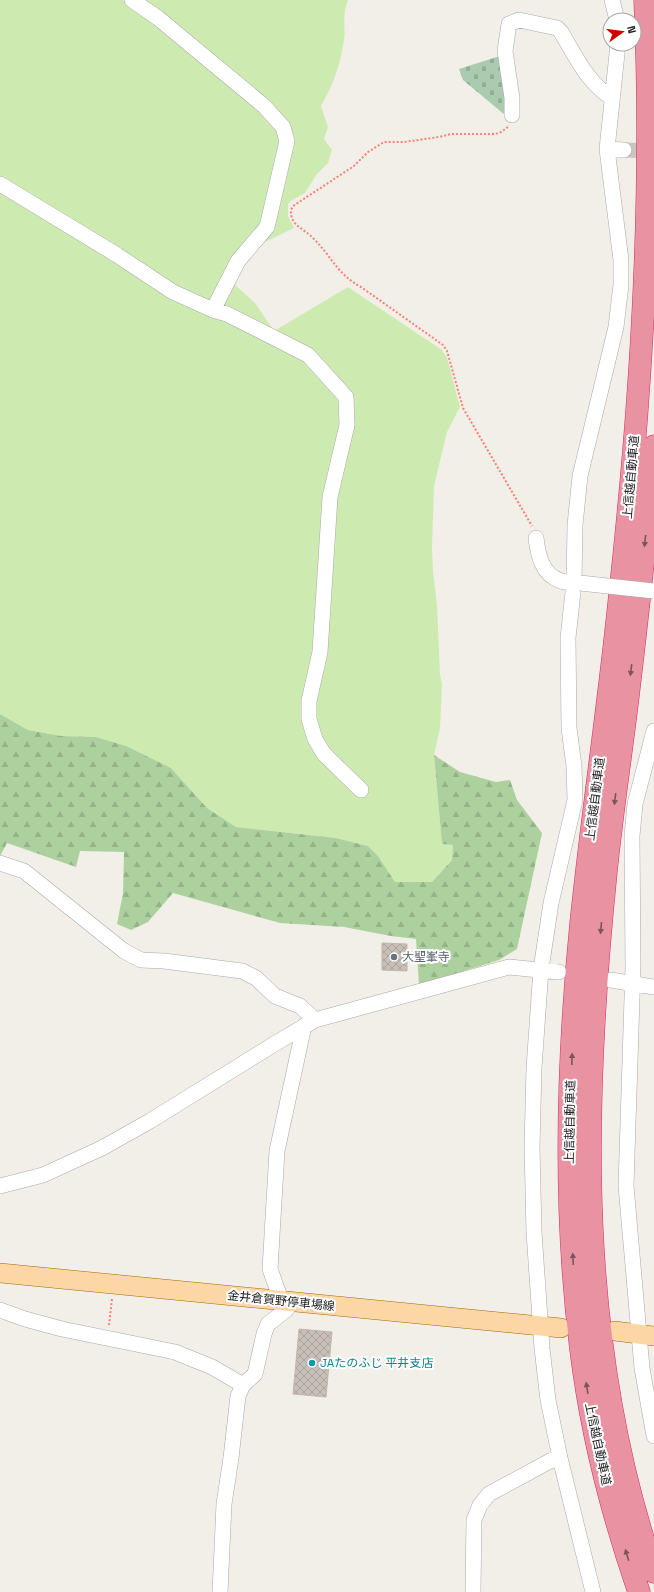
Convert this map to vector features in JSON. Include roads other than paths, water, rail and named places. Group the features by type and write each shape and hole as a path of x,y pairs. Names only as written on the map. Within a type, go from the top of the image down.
{"highway":[{"name":"上信越自動車道","path":"639,1592 614,1514 589,1401 581,1352 575,1292 569,1167 572,1040 581,926 595,795 619,606 642,340 649,161 649,104 645,0"},
{"name":"上信越自動車道","path":"654,446 639,603 614,800 601,926 590,1106 592,1237 602,1349 611,1407 636,1513 654,1572"}],"main road":[{"name":"金井倉賀野停車場線","path":"0,1273 561,1328"},
{"path":"615,1331 647,1335"}],"street":[{"path":"132,0 158,18 264,106 282,127 287,141 267,227 238,261 213,310"},
{"path":"612,0 615,12"},
{"path":"512,115 512,98 505,51 509,24 519,20 557,28 586,73 597,86 612,98"},
{"path":"594,1592 560,1458 548,1400 534,1232 532,1147 534,1068 541,969 551,903 575,800 568,682 568,638 577,583 575,525 580,476 616,327 621,284 621,260 607,149 617,52"},
{"path":"607,149 624,150"},
{"path":"0,184 117,255 173,292 213,310 226,314 308,355 346,397 347,425 330,497 320,652 309,701 309,719 315,739 324,754 361,790"},
{"path":"536,538 541,562 554,578 562,582 654,591"},
{"path":"654,731 633,817 632,984 626,1186 647,1335 650,1398 654,1436"},
{"path":"0,863 24,871 124,950 141,960 164,961 242,971 256,978 275,996 300,1006 310,1023 277,1151 270,1269 286,1301 286,1310 268,1324 264,1334 255,1374 243,1385 238,1396 232,1458 224,1504 220,1592"},
{"path":"0,1186 43,1175 102,1148 150,1121 310,1023 509,966 559,972"},
{"path":"611,980 654,987"},
{"path":"0,1310 25,1319 107,1339 175,1352 212,1367 243,1385"},
{"path":"473,1592 474,1520 480,1505 489,1494 550,1461 560,1458"}],"tunnel":[{"path":"624,150 654,151"}],"place":[{"name":"大聖峯寺","path":"394,957"},
{"name":"JAたのふじ 平井支店","path":"312,1363"}]}
